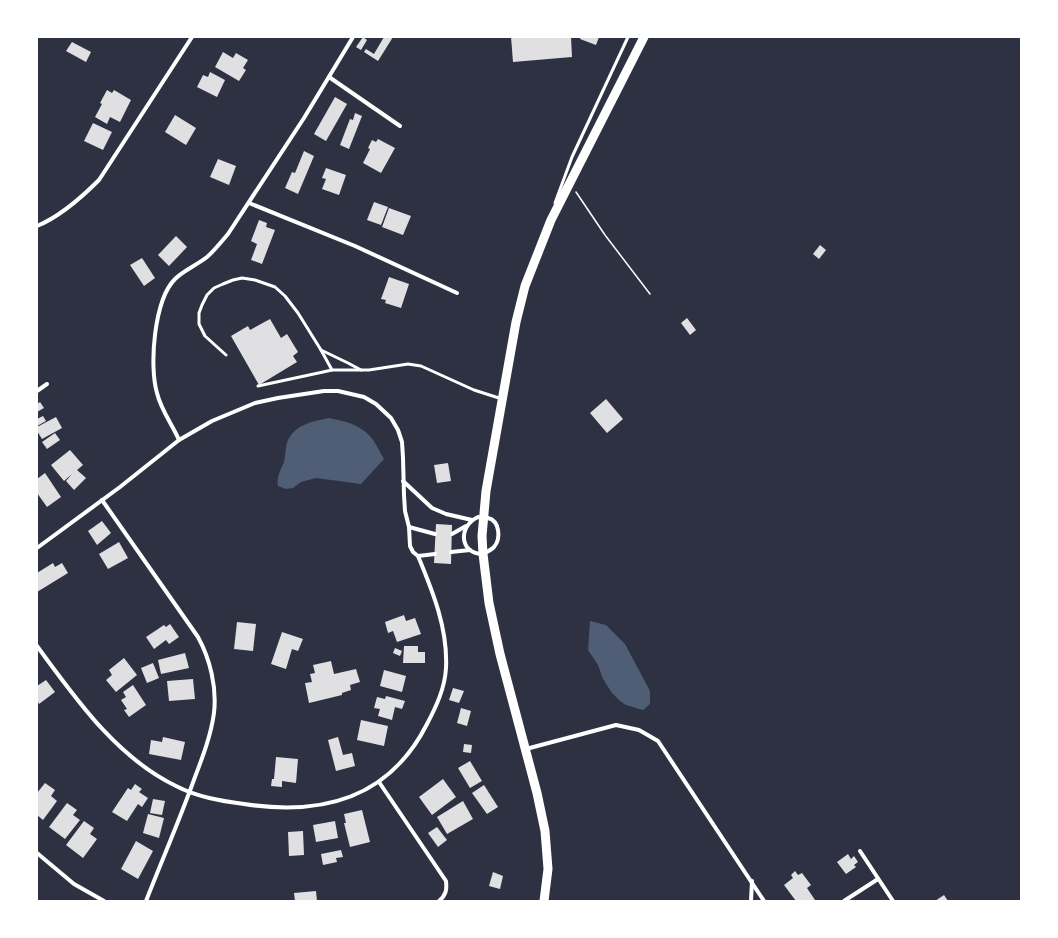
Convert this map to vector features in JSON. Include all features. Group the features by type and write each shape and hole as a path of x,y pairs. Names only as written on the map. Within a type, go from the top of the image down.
{"main road":[{"path":"544,901 548,868 546,831 490,610 483,554 483,517 486,491 521,300 551,220 644,37"}],"street":[{"path":"179,440 156,392 154,361 158,313 165,294 174,281 183,272 196,265 217,248 249,203 353,37"},
{"path":"37,226 61,211 88,191 99,180 190,38"},
{"path":"329,77 400,126"},
{"path":"249,203 355,246 456,293"},
{"path":"37,391 46,384"},
{"path":"37,548 179,440 212,421 256,403 278,398 324,391 350,392 364,396 376,404 391,418 398,430 402,442 405,511 409,527 410,546 413,552 418,556 438,606 445,640 446,670 443,687 436,707 419,740 393,771 379,782 348,798 315,806 293,808 263,807 238,804 190,792 158,776 138,763 121,748 90,715 37,646"},
{"path":"403,480 432,508 446,514 472,520 483,517 489,518 498,528 498,541 494,547 483,554 474,553 464,541 466,526"},
{"path":"102,500 198,636 206,655 213,682 214,712 206,747 190,792 146,901"},
{"path":"452,534 466,526 472,520"},
{"path":"409,527 435,534"},
{"path":"451,552 470,550"},
{"path":"418,556 435,554"},
{"path":"526,750 616,725 638,730 658,741 764,901"},
{"path":"379,782 446,881 447,890 443,898 439,901"},
{"path":"860,852 893,901"},
{"path":"37,853 74,884 104,901"},
{"path":"844,901 878,879"},
{"path":"751,901 752,881"}],"lane":[{"path":"551,220 555,203 572,157 628,37"},
{"path":"226,355 205,336 199,324 199,313 207,295 214,288 242,278 265,283 275,287 285,296 298,313 332,370"},
{"path":"321,350 361,370"},
{"path":"258,386 332,370 369,370 408,364 421,366 474,390 502,399"}],"path":[{"path":"571,183 605,235 650,294"}],"water":[{"path":"329,418 340,420 365,431 373,440 384,459 361,484 316,478 301,482 293,488 286,489 278,486 278,477 284,462 287,442 291,435 306,424"},
{"path":"590,621 606,625 625,644 650,691 650,704 643,710 626,705 620,701 612,693 603,679 598,665 588,650"}],"building":[{"path":"363,37 367,40 361,50 356,47"},
{"path":"384,37 393,37 378,61 364,52 366,49 374,54"},
{"path":"511,37 571,37 572,57 513,62"},
{"path":"581,37 599,37 596,45 580,39"},
{"path":"72,42 91,52 86,62 66,51"},
{"path":"223,52 233,58 236,53 248,60 243,68 246,70 239,81 215,67"},
{"path":"210,72 225,80 217,97 197,87 203,75 208,77"},
{"path":"107,90 112,93 114,90 131,100 120,122 110,117 107,124 95,117"},
{"path":"335,97 347,104 326,141 314,134"},
{"path":"355,113 362,116 349,149 340,145 350,119 353,120"},
{"path":"175,115 196,128 186,145 165,132"},
{"path":"93,123 112,132 103,150 84,141"},
{"path":"378,139 395,148 381,173 363,163 370,149 368,148 372,140 376,142"},
{"path":"304,151 314,156 298,194 285,188 292,172 295,173"},
{"path":"218,159 236,166 229,185 210,177"},
{"path":"326,168 346,175 339,195 322,189 326,179 322,178"},
{"path":"374,202 388,207 381,225 367,220"},
{"path":"389,208 411,216 403,235 382,227"},
{"path":"259,220 267,223 266,227 275,230 262,264 251,260 257,244 251,241"},
{"path":"176,236 187,247 169,266 158,255"},
{"path":"820,245 826,250 819,259 813,254"},
{"path":"142,258 155,278 144,286 130,265"},
{"path":"389,277 409,284 401,308 385,303 386,300 381,299"},
{"path":"687,318 696,330 690,335 681,323"},
{"path":"270,319 281,338 287,334 298,352 293,356 297,362 259,385 231,336 248,326 250,330"},
{"path":"606,399 623,419 607,433 590,413"},
{"path":"40,402 44,408 37,412 37,404"},
{"path":"43,416 46,421 37,426 37,419"},
{"path":"56,417 62,428 42,439 37,431 37,427"},
{"path":"55,433 60,440 47,449 42,442"},
{"path":"70,450 83,465 77,470 86,478 74,490 66,481 72,474 64,481 51,465"},
{"path":"448,463 451,481 437,483 434,465"},
{"path":"45,473 61,497 47,507 37,493 37,479"},
{"path":"102,521 111,533 97,545 88,531"},
{"path":"436,524 452,525 451,564 434,563"},
{"path":"119,542 128,558 108,569 99,554"},
{"path":"53,563 55,567 62,563 68,573 37,592 37,573"},
{"path":"404,615 406,621 415,618 421,634 397,642 393,631 388,633 385,622"},
{"path":"237,622 256,624 253,651 234,649"},
{"path":"170,624 179,637 169,644 166,640 154,649 146,637 164,625 166,627"},
{"path":"282,632 303,639 298,651 292,649 286,669 271,664"},
{"path":"404,646 418,646 418,652 425,652 425,663 403,663"},
{"path":"395,648 402,651 400,656 393,653"},
{"path":"185,653 189,668 161,674 158,660"},
{"path":"124,658 137,675 116,692 106,680 112,675 109,670"},
{"path":"331,661 334,674 356,669 360,682 350,685 351,690 342,693 342,695 309,703 305,683 312,682 310,674 315,673 313,665"},
{"path":"153,663 159,678 147,683 141,668"},
{"path":"384,670 406,676 402,692 380,686"},
{"path":"193,679 195,699 169,701 167,681"},
{"path":"46,680 55,692 39,704 38,702 37,703 37,686"},
{"path":"133,685 146,705 129,717 124,710 127,709 121,700 126,697 123,692"},
{"path":"453,688 464,691 459,703 449,700"},
{"path":"386,696 405,701 402,709 395,707 392,720 378,716 380,709 374,708 377,697 385,699"},
{"path":"461,708 471,711 467,726 457,723"},
{"path":"361,720 388,726 384,746 357,740"},
{"path":"163,737 185,742 181,760 149,754 151,740 162,742"},
{"path":"338,737 343,755 352,753 355,766 336,771 328,740"},
{"path":"464,744 472,745 471,753 463,752"},
{"path":"276,757 298,759 296,783 282,781 282,787 271,786 272,779 274,779"},
{"path":"470,761 482,781 470,788 458,768"},
{"path":"443,779 456,797 432,815 419,797"},
{"path":"45,783 55,790 51,796 57,801 43,820 37,815 37,793"},
{"path":"135,784 142,789 139,792 148,798 142,807 138,804 127,821 112,812 128,788 131,790"},
{"path":"484,785 498,807 487,814 472,793"},
{"path":"153,799 165,801 162,815 150,813"},
{"path":"463,801 473,819 447,834 437,817"},
{"path":"67,803 77,810 73,815 80,820 65,839 49,827"},
{"path":"362,810 370,842 350,847 344,823 346,823 344,814"},
{"path":"148,814 164,818 159,838 143,833"},
{"path":"84,821 94,828 90,834 97,839 83,858 66,845"},
{"path":"335,821 338,838 316,842 313,825"},
{"path":"437,827 447,840 438,847 428,833"},
{"path":"303,831 304,855 289,856 288,832"},
{"path":"136,841 153,851 138,879 121,869"},
{"path":"341,850 343,857 336,858 337,862 323,865 321,854"},
{"path":"848,854 851,859 854,856 858,862 854,865 856,867 846,874 837,862"},
{"path":"795,871 798,875 802,873 811,885 807,888 815,900 796,901 784,885 793,878 791,875"},
{"path":"493,872 503,876 500,889 489,886"},
{"path":"316,891 317,901 295,901 294,893"},
{"path":"944,895 948,901 935,901"}]}
